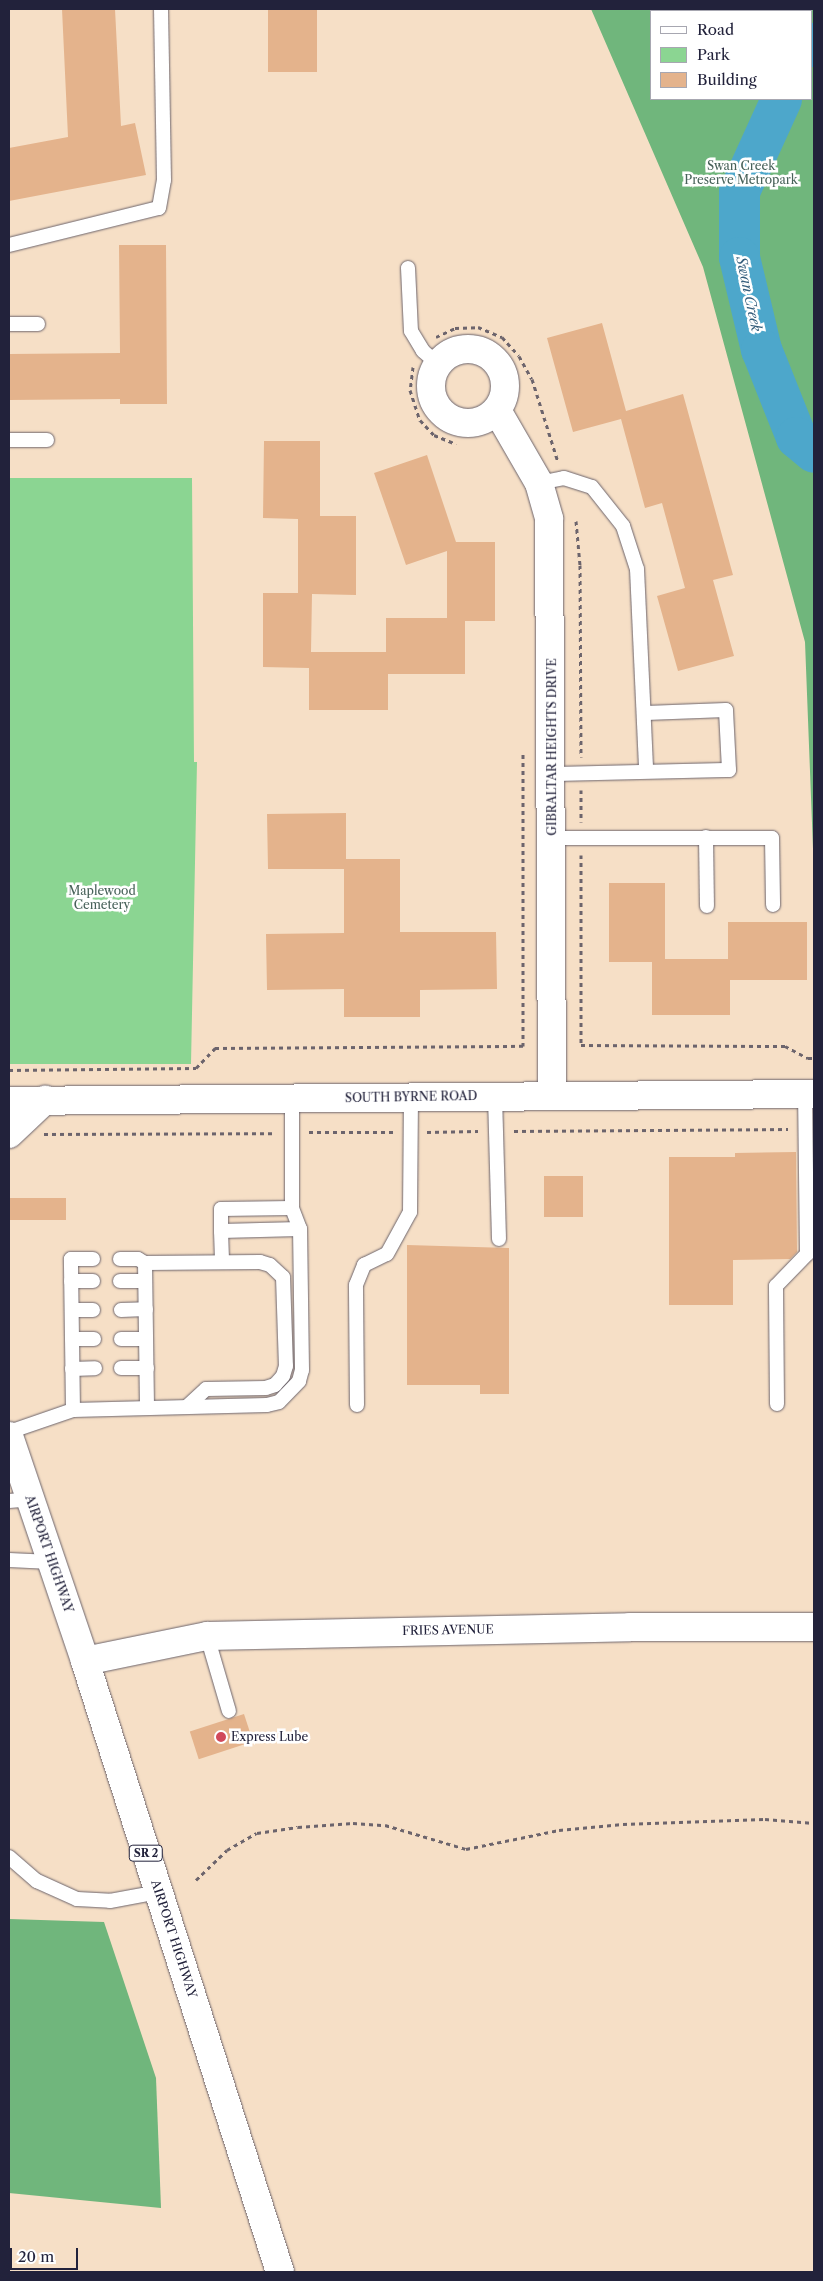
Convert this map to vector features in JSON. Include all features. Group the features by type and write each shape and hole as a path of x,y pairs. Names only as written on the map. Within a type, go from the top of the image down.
{"main road":[{"path":"464,348 491,356 501,367 506,381 498,412 474,424 448,418 438,409 431,395 437,363 451,352 464,348"},
{"name":"GIBRALTAR HEIGHTS DRIVE","path":"498,412 539,484 549,520 552,555 552,1095"},
{"name":"SOUTH BYRNE ROAD","path":"9,1100 809,1094"},
{"path":"9,1134 45,1100"},
{"name":"AIRPORT HIGHWAY","path":"10,1442 19,1500 52,1562 280,2272"},
{"name":"FRIES AVENUE","path":"85,1661 207,1636 610,1627 814,1627"}],"lane":[{"path":"9,245 160,208 164,180 161,9"},
{"path":"408,268 412,331 423,350 437,363"},
{"path":"9,324 38,324"},
{"path":"9,440 46,440"},
{"path":"539,484 564,478 592,487 623,526 637,569 646,713 646,771"},
{"path":"552,774 729,770 726,710 646,713"},
{"path":"706,837 707,906"},
{"path":"552,838 772,838 773,905"},
{"path":"778,1404 776,1286 807,1254 809,1094"},
{"path":"495,1096 499,1239"},
{"path":"357,1405 356,1285 364,1265 386,1254 410,1212 411,1097"},
{"path":"10,1442 73,1410 267,1406 279,1402 299,1381 300,1230 292,1208 292,1098"},
{"path":"222,1262 221,1209 292,1208"},
{"path":"221,1231 300,1230"},
{"path":"73,1410 71,1259 93,1259"},
{"path":"120,1259 138,1259 145,1263 260,1262 270,1265 283,1277 286,1366 275,1385 266,1388 206,1389 188,1407"},
{"path":"145,1263 147,1408"},
{"path":"72,1281 93,1281"},
{"path":"120,1281 145,1281"},
{"path":"121,1310 146,1309"},
{"path":"72,1310 93,1310"},
{"path":"72,1339 94,1339"},
{"path":"121,1339 146,1339"},
{"path":"72,1369 95,1368"},
{"path":"121,1368 147,1368"},
{"path":"9,1560 52,1562"},
{"path":"207,1636 229,1711"},
{"path":"9,1857 37,1880 77,1899 110,1901 159,1892"}],"path":[{"path":"523,744 523,1044"},
{"path":"9,1070 196,1068 215,1048 523,1044 552,1046 785,1046 808,1058 814,1058"},
{"path":"196,1880 228,1850 257,1833 298,1827 353,1823 385,1825 466,1848 559,1830 623,1824 765,1819 814,1823"}],"green space":[{"name":"Swan Creek Preserve Metropark","path":"591,9 814,9 814,875 805,642 703,267"},
{"name":"Maplewood Cemetery","path":"9,478 192,478 194,762 197,762 191,1064 9,1064"},
{"path":"9,1919 104,1922 156,2078 161,2208 9,2193"}],"building":[{"path":"62,9 115,9 121,126 135,123 146,175 9,201 9,148 68,137"},
{"path":"268,9 317,9 317,72 268,72"},
{"path":"119,245 166,245 167,404 120,404 120,399 9,400 9,354 120,353"},
{"path":"602,323 626,411 683,394 733,575 713,580 734,656 678,671 657,596 685,588 662,503 645,508 621,419 573,432 547,338"},
{"path":"264,441 320,441 320,516 356,516 356,595 312,594 311,652 386,652 386,618 447,618 447,551 406,565 374,473 427,455 456,542 495,542 495,621 465,621 465,674 388,674 388,710 309,710 309,668 263,667 263,593 298,593 298,519 263,518"},
{"path":"346,813 346,859 400,859 400,932 496,932 497,989 420,990 420,1017 344,1017 344,989 267,990 266,934 344,933 344,869 268,869 267,814"},
{"path":"609,883 665,883 665,959 728,959 728,922 807,922 807,980 730,980 730,1015 652,1015 652,962 609,962"},
{"path":"796,1152 797,1252 790,1259 733,1260 733,1305 669,1305 669,1157 735,1157 735,1153"},
{"path":"544,1176 583,1176 583,1217 544,1217"},
{"path":"9,1198 66,1198 66,1220 9,1220"},
{"path":"407,1245 509,1248 509,1394 480,1394 480,1385 407,1385"},
{"name":"Express Lube","path":"244,1714 253,1742 199,1759 190,1732"}],"waterway":[{"name":"Swan Creek","path":"781,100 739,191 739,257 761,349 796,437 814,452"}],"place":[{"name":"Express Lube","path":"221,1737"}]}
